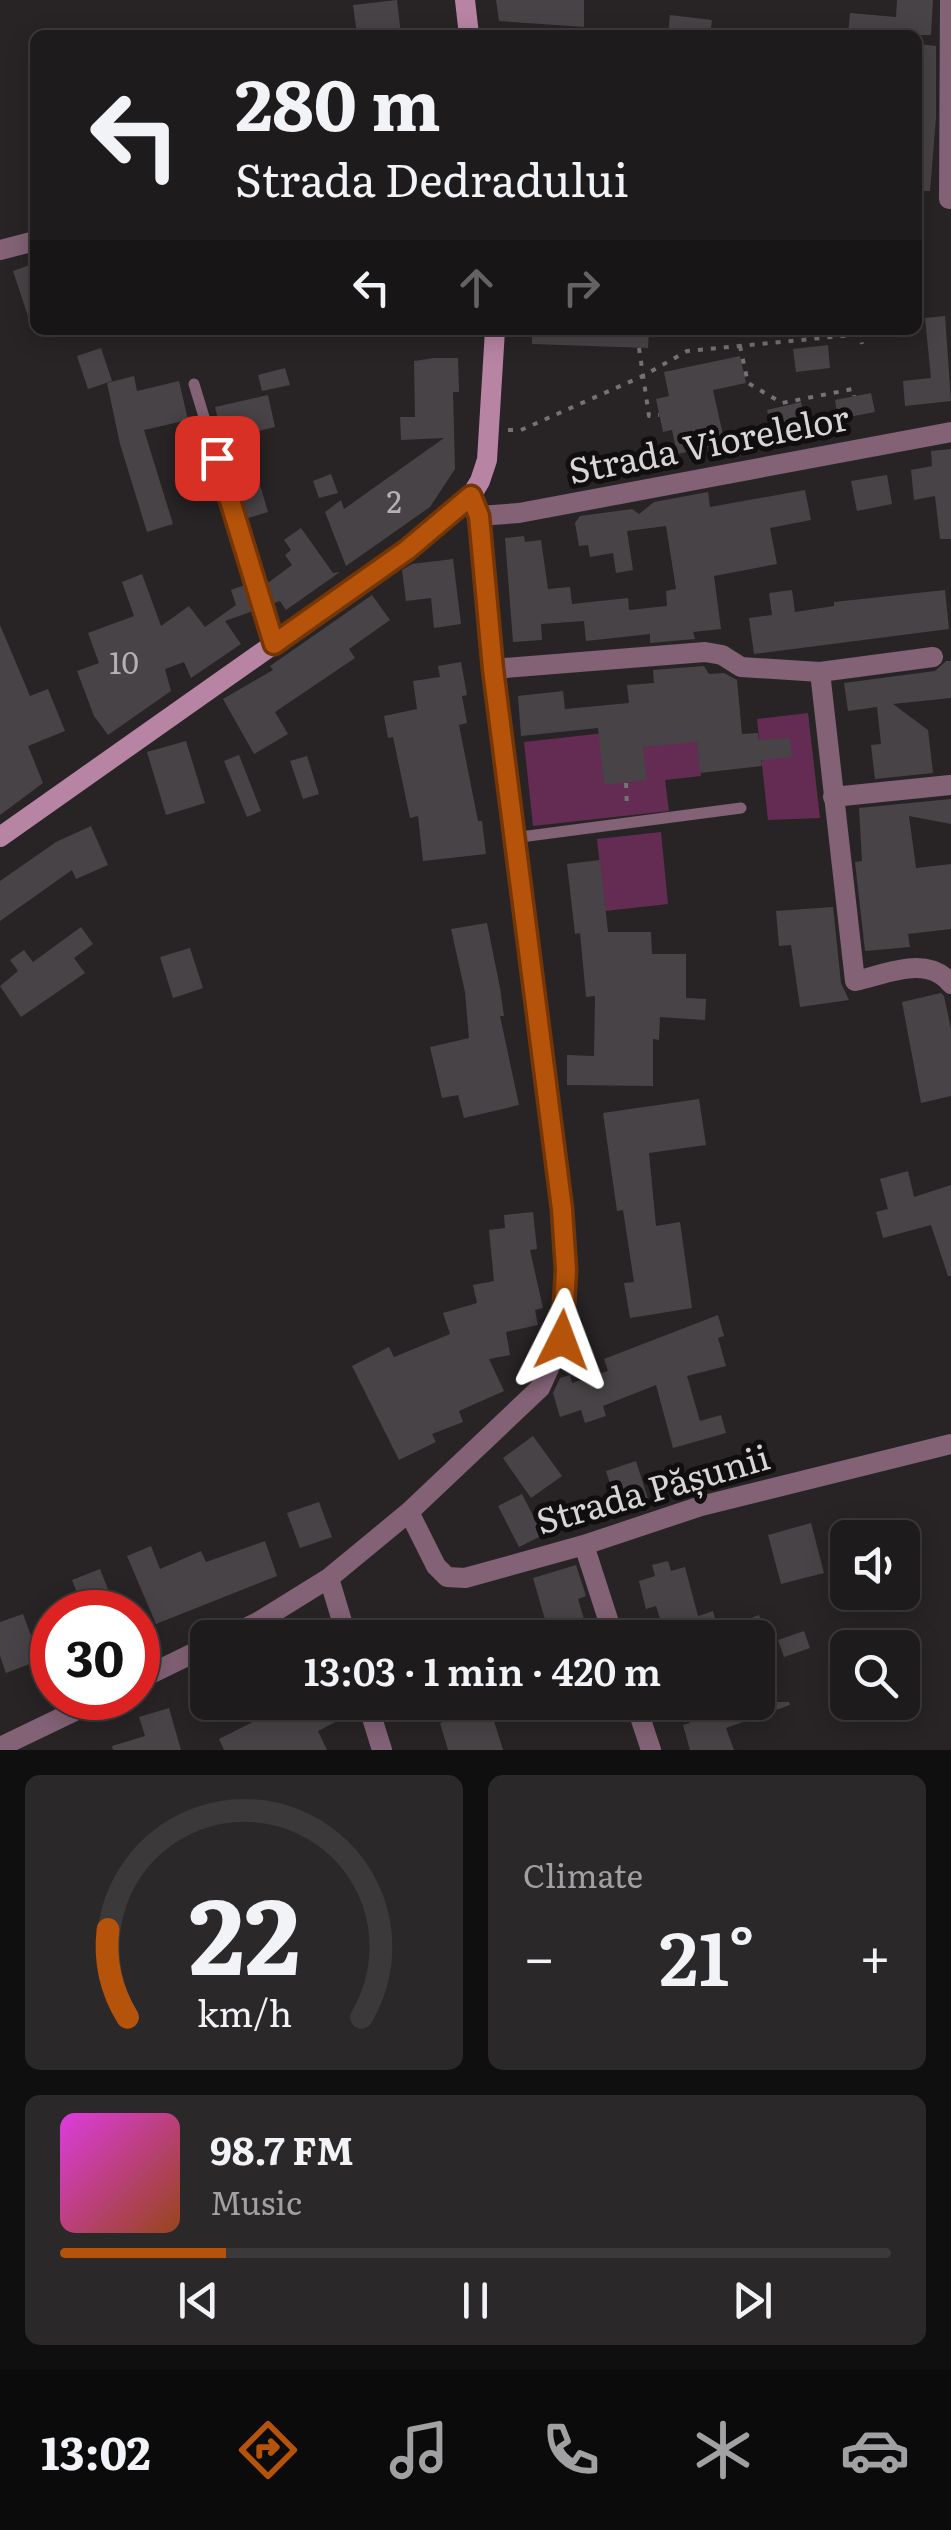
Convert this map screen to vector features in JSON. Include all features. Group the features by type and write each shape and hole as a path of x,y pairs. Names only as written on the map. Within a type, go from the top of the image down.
{"main road":[{"path":"465,0 468,30"},
{"path":"0,837 418,542 475,506 487,460 495,335"}],"street":[{"path":"949,199 950,0"},
{"path":"0,250 30,242"},
{"name":"Strada Viorelelor","path":"475,506 519,514 951,432"},
{"path":"261,1620 329,1578 409,1512 540,1388 562,1340 566,1270 562,1209 475,506"},
{"path":"493,669 705,652 741,667 820,672 932,657"},
{"path":"820,672 855,980 920,967 937,969 951,984"},
{"path":"833,797 950,785"},
{"name":"Strada Pășunii","path":"409,1512 436,1566 448,1577 465,1578 584,1545 701,1506 951,1444"},
{"path":"584,1545 608,1620"},
{"path":"329,1578 342,1620"},
{"path":"160,1669 190,1655"},
{"path":"0,1747 56,1720"},
{"path":"373,1720 382,1750"},
{"path":"642,1720 651,1750"}],"lane":[{"path":"194,384 274,644"},
{"path":"514,838 741,808"}],"path":[{"path":"764,335 765,344"},
{"path":"508,430 521,430 643,376 687,352 835,335"},
{"path":"859,335 862,344"},
{"path":"740,346 748,383 782,403 853,389 854,396"},
{"path":"639,348 649,416 659,415"},
{"path":"626,783 628,823"}],"shaded area":[{"path":"808,713 820,818 768,820 757,719"},
{"path":"695,723 701,776 665,780 669,811 533,826 524,742"},
{"path":"661,832 668,904 605,911 597,839"}],"building":[{"path":"397,0 400,30 356,30 353,5"},
{"path":"496,0 584,0 584,27 499,21"},
{"path":"897,0 933,0 931,35 922,35 922,30 848,30 850,13 896,17"},
{"path":"670,15 712,20 711,30 668,30"},
{"path":"922,44 936,46 930,191 922,191"},
{"path":"30,265 30,322 13,271"},
{"path":"945,316 951,401 905,406 903,381 931,378 925,318"},
{"path":"532,335 649,335 648,348 532,344"},
{"path":"828,345 830,368 796,372 793,349"},
{"path":"101,348 112,381 88,389 77,356"},
{"path":"740,356 746,383 713,390 725,444 677,454 672,430 663,432 656,399 669,396 664,372"},
{"path":"458,358 459,392 453,392 455,469 430,507 346,566 325,512 341,500 344,509 444,438 401,440 400,417 415,417 414,361"},
{"path":"285,368 290,385 262,391 258,375"},
{"path":"134,376 137,391 179,381 188,420 144,430 173,524 147,532 120,444 107,383"},
{"path":"871,393 875,412 838,419 835,400"},
{"path":"268,395 275,427 223,440 215,407"},
{"path":"801,402 806,423 772,432 767,410"},
{"path":"951,449 951,539 940,539 935,496 914,500 911,470 932,466 931,451"},
{"path":"331,474 338,493 319,498 313,481"},
{"path":"257,475 268,512 245,519 234,482"},
{"path":"887,475 892,504 857,511 851,481"},
{"path":"805,490 811,520 770,528 777,564 714,576 721,629 693,632 695,639 650,643 650,634 586,641 584,621 541,624 542,640 513,642 505,538 524,536 525,542 541,540 548,589 570,587 572,604 628,598 629,610 667,606 666,591 676,589 666,526 627,531 633,570 616,573 613,553 590,557 588,545 579,546 575,523 580,516 632,509 639,514 654,502 708,492 710,507"},
{"path":"301,528 333,573 340,572 286,610 280,601 271,604 265,585 292,565 285,555 291,550 284,540"},
{"path":"453,559 461,624 434,628 431,598 406,601 402,570 412,564"},
{"path":"142,574 161,626 189,606 205,627 236,605 231,590 245,585 253,611 225,621 241,644 191,678 184,662 165,669 171,691 108,735 94,716 77,671 99,663 88,633 134,616 122,582"},
{"path":"792,590 795,612 834,606 834,602 945,590 949,629 754,654 749,618 772,615 769,593"},
{"path":"372,595 390,620 349,649 355,658 275,712 288,734 254,754 223,699 273,670 270,666"},
{"path":"0,625 30,696 48,689 65,731 28,746 43,783 0,815"},
{"path":"951,661 951,698 893,704 928,730 933,773 875,779 871,745 881,744 877,707 848,711 844,683 935,671"},
{"path":"461,662 467,723 459,725 486,854 423,861 418,816 410,818 393,737 388,738 384,716 417,709 413,681 440,677 438,666"},
{"path":"704,666 709,674 724,673 737,680 742,734 758,733 759,740 790,738 792,757 761,760 762,766 700,773 697,742 643,747 647,780 604,785 598,728 521,736 518,696 563,691 565,709 629,703 627,685 654,683 653,670"},
{"path":"186,741 205,803 166,815 147,752"},
{"path":"239,755 261,811 247,817 224,761"},
{"path":"307,756 319,794 303,799 290,761"},
{"path":"951,799 951,824 909,816 916,868 951,864 951,929 908,934 910,947 865,951 855,862 862,861 859,808"},
{"path":"91,826 108,865 76,879 72,870 0,921 0,881 56,842"},
{"path":"600,860 608,932 651,932 652,954 686,954 686,998 706,999 705,1020 660,1017 659,1040 653,1039 653,1086 567,1085 567,1055 594,1056 595,996 586,997 580,933 575,934 567,864"},
{"path":"833,907 841,983 849,1000 800,1007 791,945 779,946 776,911"},
{"path":"487,923 504,1016 500,1016 519,1105 464,1118 458,1095 442,1098 430,1047 469,1038 465,992 451,929"},
{"path":"81,927 93,944 74,958 85,973 21,1017 0,986 18,971 10,960 24,950 33,962"},
{"path":"190,948 203,988 173,998 160,957"},
{"path":"941,993 951,1029 951,1096 921,1103 902,1002"},
{"path":"699,1099 706,1145 649,1153 656,1226 680,1222 692,1308 630,1318 624,1283 634,1282 623,1210 617,1211 603,1113"},
{"path":"908,1171 914,1197 951,1185 951,1276 931,1225 883,1238 876,1212 888,1209 880,1179"},
{"path":"533,1212 537,1249 530,1250 543,1308 535,1310 538,1325 506,1332 510,1355 489,1359 504,1391 459,1411 463,1422 432,1434 436,1442 399,1460 352,1366 389,1347 394,1357 450,1334 443,1313 477,1303 473,1285 494,1281 489,1230 505,1228 504,1215"},
{"path":"718,1315 724,1336 718,1338 726,1366 687,1376 700,1421 721,1415 726,1433 673,1448 656,1385 603,1406 606,1416 585,1423 581,1410 560,1417 553,1393 560,1378 570,1375 572,1383 608,1371 604,1359"},
{"path":"533,1436 562,1476 531,1498 503,1458"},
{"path":"636,1461 649,1502 619,1512 606,1471"},
{"path":"522,1494 543,1535 519,1547 498,1506"},
{"path":"319,1502 332,1537 300,1548 287,1513"},
{"path":"811,1523 824,1573 781,1584 768,1535"},
{"path":"265,1541 277,1576 160,1622 160,1590 142,1590 127,1556 151,1546 160,1569 201,1551 206,1562"},
{"path":"668,1561 671,1571 685,1567 698,1616 713,1611 715,1620 660,1620 656,1606 646,1609 639,1581 655,1576 652,1565"},
{"path":"576,1565 586,1596 578,1599 584,1619 545,1620 533,1578"},
{"path":"100,1569 108,1590 76,1590 72,1580"},
{"path":"23,1614 30,1633 30,1664 6,1673 0,1656 0,1622"},
{"path":"804,1631 810,1648 784,1657 778,1640"},
{"path":"775,1702 790,1705 775,1710"},
{"path":"169,1708 181,1750 113,1750 112,1746 145,1736 140,1720 160,1720 160,1711"},
{"path":"256,1720 339,1720 318,1731 327,1750 224,1750 219,1739"},
{"path":"494,1720 503,1750 448,1750 440,1723"},
{"path":"689,1720 748,1720 726,1728 734,1750 690,1750 683,1725"}],"route":[{"path":"217,458 274,644 407,550 471,496 479,516 493,669 562,1209 566,1270 562,1340"}]}
